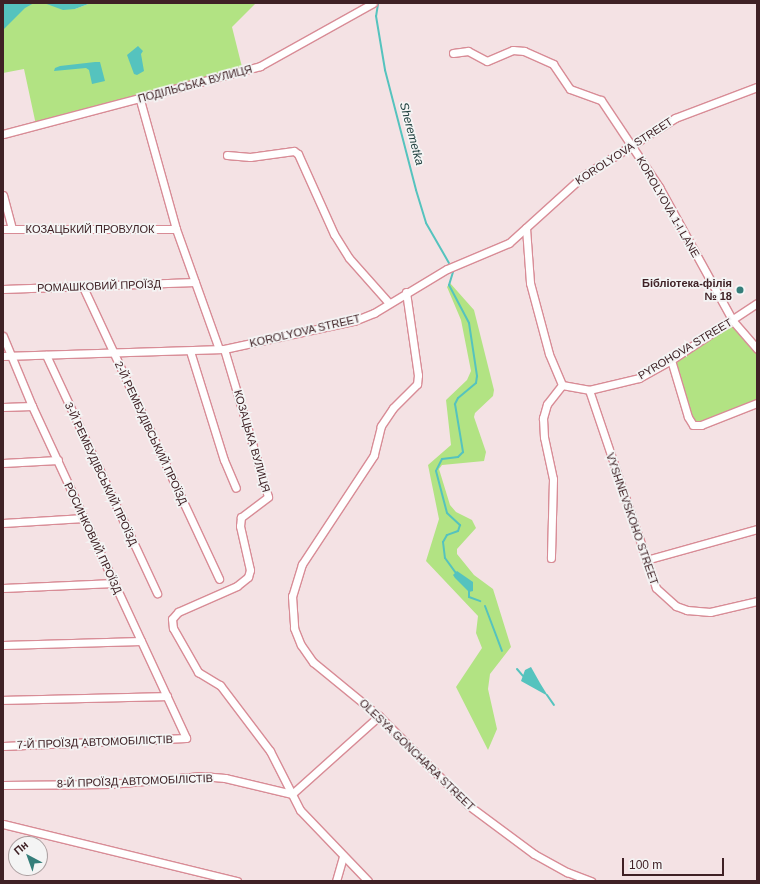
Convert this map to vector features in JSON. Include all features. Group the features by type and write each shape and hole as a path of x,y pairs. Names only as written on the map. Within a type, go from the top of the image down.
{"street":[{"name":"ПОДІЛЬСЬКА ВУЛИЦЯ","path":"3,134 140,100 260,66 373,3"},
{"name":"KOROLYOVA 1-I LANE","path":"453,53 468,51 487,61 517,50 546,59 557,68 567,87 602,100 659,187 733,321 757,349"},
{"name":"KOROLYOVA STREET","path":"3,356 222,349 342,325 374,313 406,292 447,269 499,248 526,228 579,179 631,144 691,110 757,87"},
{"name":"КОЗАЦЬКА ВУЛИЦЯ","path":"140,100 176,230 222,349 268,497 241,517 240,526 250,570 248,577 237,586 182,609 173,617 172,625 198,672 222,688 270,750 303,813 368,881"},
{"path":"227,155 250,157 294,151 298,154 334,234 350,258 389,304"},
{"path":"3,195 12,229"},
{"path":"526,228 530,283 549,354 562,385 547,404 543,418 544,437 553,479 551,558"},
{"name":"КОЗАЦЬКИЙ ПРОВУЛОК","path":"3,230 176,230"},
{"name":"РОМАШКОВИЙ ПРОЇЗД","path":"3,288 83,287 195,282"},
{"name":"2-Й РЕМБУДІВСЬКИЙ ПРОЇЗД","path":"83,287 219,579"},
{"name":"OLESYA GONCHARA STREET","path":"406,292 418,376 417,384 393,408 382,426 374,455 302,564 294,584 291,606 294,628 307,655 328,675 379,716 448,786 496,827 534,854 567,872 592,881"},
{"name":"PYROHOVA STREET","path":"562,385 589,390 636,380 733,321 757,303"},
{"name":"РОСИНКОВИЙ ПРОЇЗД","path":"3,336 32,406 186,738"},
{"path":"190,351 224,460 236,488"},
{"name":"3-Й РЕМБУДІВСЬКИЙ ПРОЇЗД","path":"46,355 157,593"},
{"path":"671,360 688,418 693,425 701,425 757,403"},
{"name":"VYSHNEVSKOHO STREET","path":"589,390 656,588 676,606 687,610 710,612 757,601"},
{"path":"3,407 32,406"},
{"path":"3,463 58,460"},
{"path":"3,524 84,518"},
{"path":"646,560 757,529"},
{"path":"3,588 114,583"},
{"path":"3,645 141,641"},
{"path":"3,700 167,696"},
{"path":"292,794 379,716"},
{"name":"7-Й ПРОЇЗД АВТОМОБІЛІСТІВ","path":"3,746 186,738"},
{"name":"8-Й ПРОЇЗД АВТОМОБІЛІСТІВ","path":"3,785 110,784 202,776 225,778 292,794"},
{"path":"3,824 237,881"},
{"path":"336,881 343,856"}],"green space":[{"path":"3,3 44,3 75,9 91,3 256,3 232,27 243,71 36,125 24,69 3,73"},
{"path":"450,283 474,310 494,390 493,396 475,413 474,417 486,452 484,461 442,465 439,469 450,505 456,512 472,520 476,528 457,549 457,554 474,575 493,589 511,647 490,674 488,689 497,729 488,750 456,687 482,648 476,633 478,616 426,561 439,519 428,465 451,445 446,400 467,380 471,371 461,320 447,287"},
{"path":"733,321 757,349 757,403 693,425 671,360"}],"water":[{"path":"3,3 34,3 25,8 3,30"},
{"path":"44,3 91,3 75,9 63,10"},
{"path":"138,46 143,51 141,54 144,71 137,75 134,74 127,55"},
{"path":"100,62 105,81 92,84 89,70 86,68 54,71 55,68 60,66"},
{"path":"457,571 473,582 473,591 469,592 455,578 453,575"},
{"path":"531,667 548,696 521,681 525,670"}],"waterway":[{"name":"Sheremetka","path":"378,4 376,16 385,70 416,190 426,223 449,263"},
{"name":"Sheremetka","path":"453,272 449,285 469,323 477,376 476,383 458,398 455,404 463,452 458,457 442,459 436,471 447,513 460,525 458,531 447,535 443,542 445,558 456,573"},
{"name":"Sheremetka","path":"469,591 469,597 480,601"},
{"name":"Sheremetka","path":"485,606 502,651"},
{"name":"Sheremetka","path":"517,669 523,676"},
{"name":"Sheremetka","path":"547,695 554,705"}],"place":[{"name":"Бібліотека-філія № 18","path":"740,290"}]}
